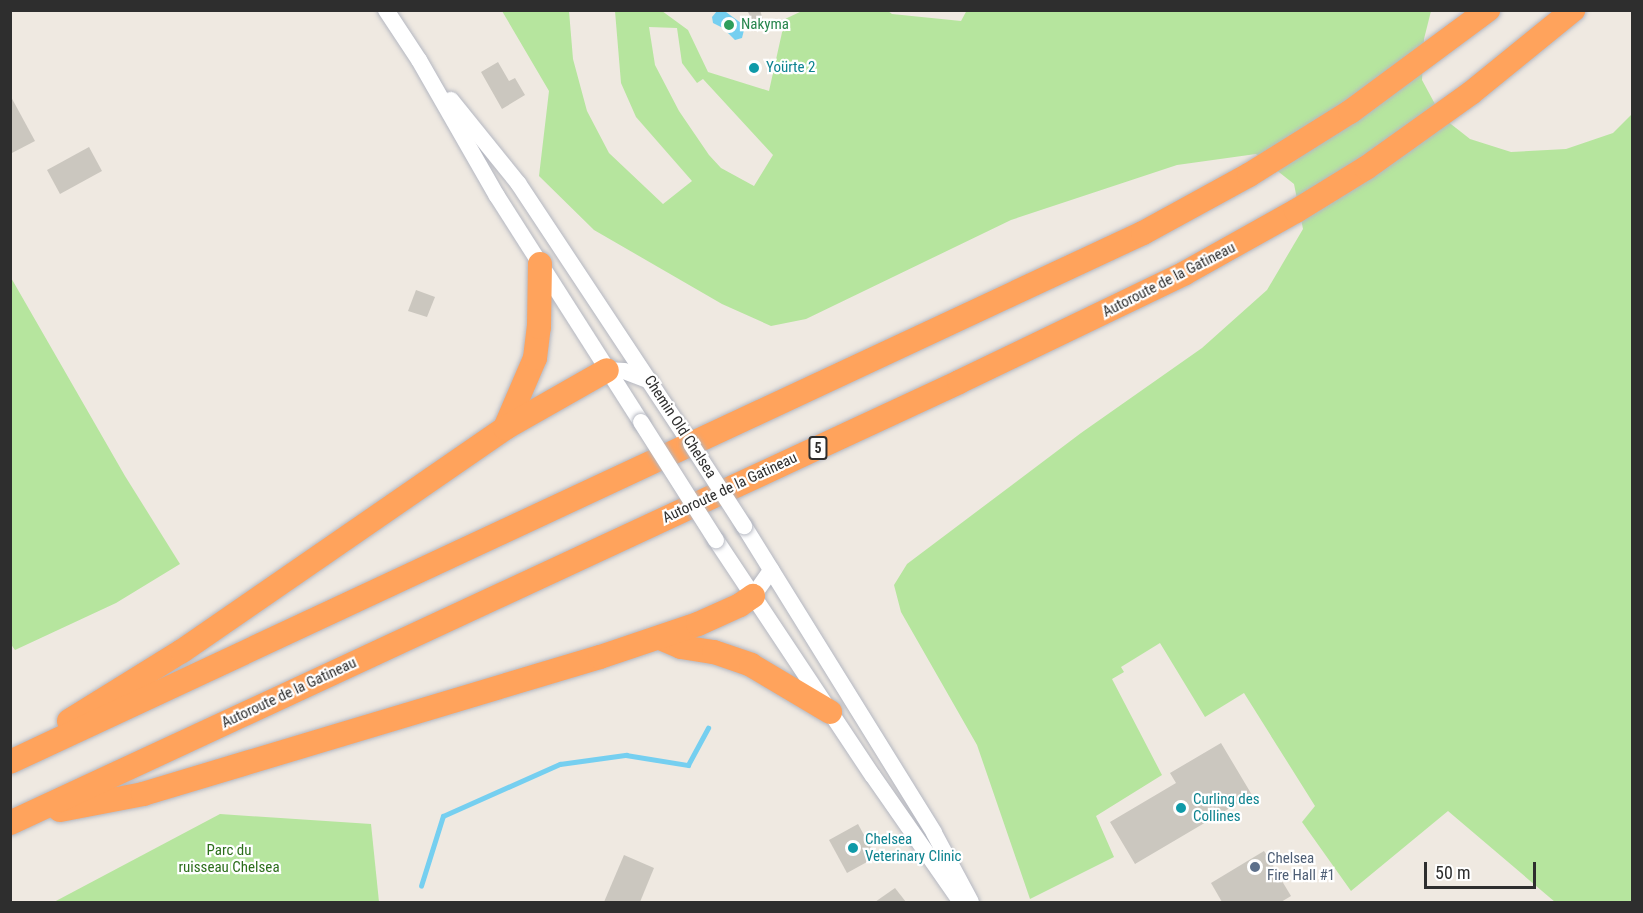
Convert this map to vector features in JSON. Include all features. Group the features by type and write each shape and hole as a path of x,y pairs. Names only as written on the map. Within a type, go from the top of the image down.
{"highway":[{"path":"10,762 1143,233 1250,175 1323,129 1417,65 1488,10"},
{"name":"Autoroute de la Gatineau","path":"17,820 980,372 1185,273 1277,222 1366,168 1488,80 1573,10"},
{"path":"505,428 535,358 539,327 540,264"},
{"path":"10,756 182,651 505,428 607,370"},
{"path":"17,820 143,794 660,638 735,608 753,596"},
{"path":"660,638 681,647 714,652 751,665 830,712"}],"street":[{"name":"Chemin Old Chelsea","path":"386,10 419,60 497,196 716,540 961,903"},
{"name":"Chemin Old Chelsea","path":"419,60 518,183 668,407 934,833 972,903"},
{"path":"607,370 624,371 650,381"},
{"path":"753,596 771,570"}],"green space":[{"path":"967,10 1431,11 1424,39 1422,80 1442,117 1470,139 1511,152 1566,149 1613,133 1632,114 1632,902 1555,902 1448,811 1351,891 1302,822 1315,806 1244,693 1205,717 1160,643 1121,667 1124,672 1112,679 1162,775 1096,816 1114,857 1030,899 977,745 901,612 894,585 907,564 1081,433 1202,348 1267,290 1303,229 1294,184 1256,154 1177,165 1011,220 806,319 771,326 722,304 594,230 539,176 549,91 502,11 569,11 573,59 587,111 609,153 663,204 692,181 636,117 621,83 615,11 662,11 688,30 708,72 769,91 785,19 802,11 888,11 892,14 961,21","holes":["649,27 677,28 682,63 697,83 703,79 773,155 754,186 721,168 709,155 679,111 655,65"]},
{"path":"10,276 125,476 180,564 116,603 15,650 10,643"},
{"name":"Parc du ruisseau Chelsea","path":"220,814 371,824 379,902 54,902"}],"water":[{"name":"Nakyma","path":"717,11 726,12 745,26 742,38 735,40 723,28 713,23 712,17"}],"building":[{"path":"747,10 760,10 765,27 757,30"},
{"name":"Yoürte 2","path":"754,61 759,63 761,68 759,73 754,75 749,73 747,68 749,63"},
{"path":"498,62 509,81 515,78 525,95 502,109 481,72"},
{"path":"10,95 35,141 10,154"},
{"path":"89,147 102,171 60,194 47,170"},
{"path":"416,290 435,297 427,317 408,311"},
{"name":"Curling des Collines","path":"1221,743 1252,795 1135,864 1110,822 1176,783 1170,773"},
{"name":"Chelsea Veterinary Clinic","path":"858,824 876,857 847,873 829,840"},
{"name":"Chelsea Fire Hall #1","path":"1264,851 1291,896 1281,902 1222,902 1211,883"},
{"path":"624,855 654,868 640,902 604,902"},
{"path":"895,888 906,902 875,902"}],"waterway":[{"path":"421,886 443,816 560,764 626,755 688,765 708,728"}],"place":[{"name":"Nakyma","path":"729,25"},
{"name":"Yoürte 2","path":"754,68"},
{"name":"Curling des Collines","path":"1181,808"},
{"name":"Chelsea Veterinary Clinic","path":"853,848"},
{"name":"Chelsea Fire Hall #1","path":"1255,867"}]}
